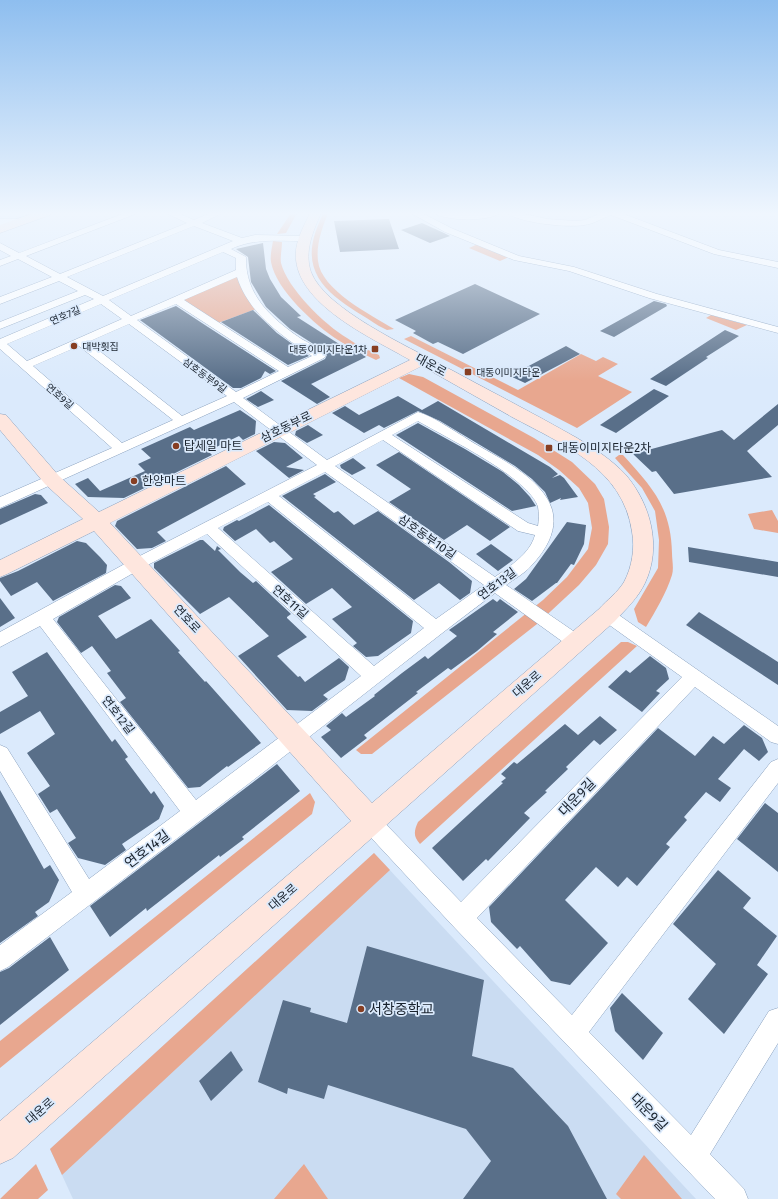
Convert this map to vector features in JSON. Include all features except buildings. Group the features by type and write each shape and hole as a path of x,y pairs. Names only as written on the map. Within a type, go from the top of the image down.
{"street":[{"name":"삼호동부9길","path":"44,269 101,300 280,430"},
{"path":"0,301 80,269"},
{"name":"연호7길","path":"2,340 176,269"},
{"path":"0,503 181,422 320,356 290,336 266,317 256,306 249,293 240,272 240,269"},
{"name":"대운로","path":"0,1145 607,615 634,584 640,568 644,549 643,528 639,514 625,487 609,469 576,445 342,314 318,292 304,269"},
{"path":"571,269 654,296 778,330"},
{"path":"26,365 240,272"},
{"name":"연호7길","path":"0,326 85,291"},
{"path":"177,300 288,372"},
{"name":"연호9길","path":"2,340 26,365 121,449"},
{"path":"81,342 181,422"},
{"name":"삼호동부로","path":"0,569 422,360"},
{"name":"연호13길","path":"294,738 436,628 496,586 525,563 541,542 544,532 546,524 545,507 537,493 522,478 418,416 383,435"},
{"name":"연호로","path":"0,419 52,480 97,521 137,564 370,822"},
{"name":"삼호동부10길","path":"280,430 326,466 576,642"},
{"path":"0,640 137,564 383,435 524,527 544,532"},
{"path":"269,496 436,628"},
{"name":"연호11길","path":"208,527 373,676"},
{"path":"607,615 778,736"},
{"name":"연호12길","path":"42,617 194,813"},
{"name":"대운9길","path":"461,918 694,676"},
{"name":"연호14길","path":"0,959 294,738"},
{"path":"0,754 86,895"},
{"path":"572,1033 778,768"},
{"name":"대운9길","path":"370,822 572,1033 734,1199"},
{"path":"692,1156 778,1020"}],"shaded area":[{"path":"273,269 283,269 299,294 318,315 338,332 351,341 379,355 380,358 376,360 352,348 319,325 288,295"},
{"path":"314,269 320,269 328,282 348,301 394,329 387,330 353,310 329,291 320,280"},
{"path":"234,277 239,277 256,309 218,323 182,299"},
{"path":"711,315 747,325 736,330 706,318"},
{"path":"411,336 518,390 581,354 596,361 603,357 618,364 598,376 632,392 577,428 404,339"},
{"path":"409,374 423,377 534,438 572,462 595,484 604,499 609,527 608,544 596,565 579,585 537,624 372,754 361,754 356,750 543,600 567,577 588,549 592,528 588,503 579,488 559,470 538,455 399,378"},
{"path":"619,455 623,455 643,477 658,499 664,510 671,537 673,567 672,575 664,595 646,627 638,622 634,609 658,568 659,540 655,511 642,488 615,458"},
{"path":"772,510 778,521 778,533 754,529 748,514"},
{"path":"621,642 628,642 637,646 420,844 415,833 418,822"},
{"path":"310,793 315,802 312,814 0,1068 0,1041"},
{"name":"서창중학교","path":"374,853 696,1199 73,1199 50,1149"},
{"path":"374,853 390,870 62,1175 50,1149"},
{"path":"644,1155 682,1199 621,1199 616,1194"},
{"path":"36,1164 48,1190 38,1199 0,1199"},
{"path":"304,1164 328,1199 274,1199"}],"place":[{"name":"대박횟집","path":"74,346"},
{"name":"대동이미지타운1차","path":"375,349"},
{"name":"대동이미지타운","path":"468,372"},
{"name":"탑세일 마트","path":"176,446"},
{"name":"대동이미지타운2차","path":"549,448"},
{"name":"한양마트","path":"134,481"},
{"name":"서창중학교","path":"361,1009"}]}
